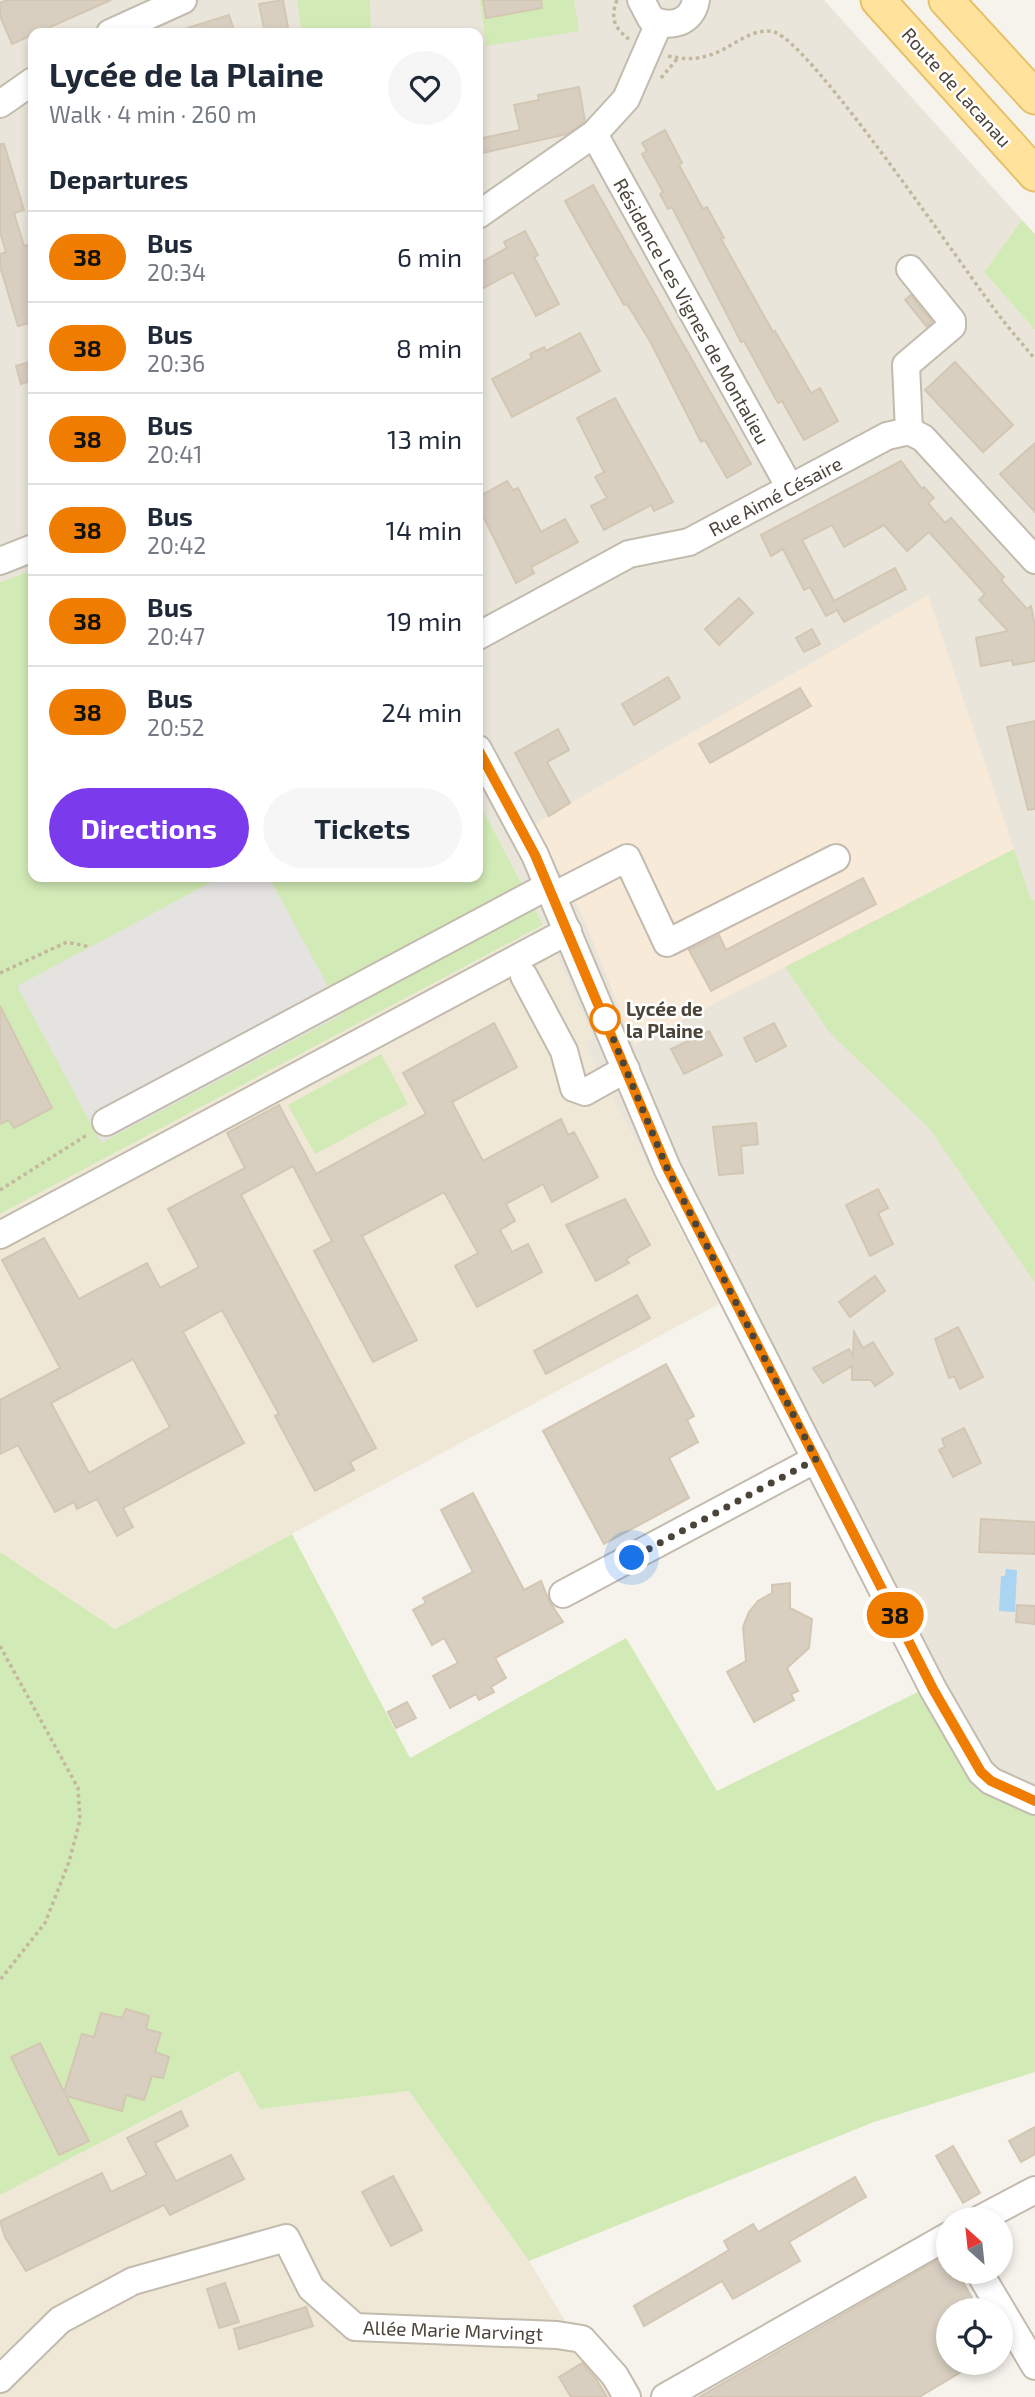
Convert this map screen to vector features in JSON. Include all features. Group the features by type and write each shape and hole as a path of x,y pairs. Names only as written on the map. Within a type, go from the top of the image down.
{"main road":[{"name":"Route de Lacanau","path":"878,0 1035,174"},
{"path":"947,0 1035,97"}],"street":[{"path":"121,28 183,0"},
{"path":"641,0 645,12 659,23 677,24 691,13 696,0"},
{"path":"483,212 594,134 626,99 659,23"},
{"path":"0,103 28,84"},
{"name":"Résidence Les Vignes de Montalieu","path":"594,134 790,488"},
{"path":"910,269 952,326 906,365 909,431 923,438 1035,560"},
{"name":"Rue Aimé Césaire","path":"483,633 629,554 689,542 887,436 909,431"},
{"path":"0,561 28,550"},
{"path":"483,758 535,855 667,1168 933,1689 981,1772 991,1781 1035,1801"},
{"path":"106,1122 551,891 627,858 667,943 836,858"},
{"path":"0,1235 568,932"},
{"path":"523,976 564,1051 574,1088 585,1092 626,1069"},
{"path":"564,1594 816,1459"},
{"path":"1003,2207 1035,2190"},
{"name":"Allée Marie Marvingt","path":"0,2379 60,2320 132,2281 286,2238 311,2288 355,2327 557,2335 582,2339 615,2376 627,2397"},
{"path":"665,2397 936,2243"},
{"path":"986,2284 1035,2366"}],"path":[{"path":"688,60 712,55 757,33 773,32 790,41 849,111 1002,319 1035,359"},
{"path":"0,973 67,942 90,947"},
{"path":"0,1190 106,1122"},
{"path":"0,1646 78,1788 80,1820 69,1862 45,1923 0,1980"}],"shaded area":[{"path":"0,0 824,0 1022,220 984,272 1035,330 1035,1812 978,1787 922,1690 584,1043 593,1038 543,925 483,810 483,28 28,28 28,572 0,582"},
{"path":"928,595 1014,849 634,1045 584,919 535,824"},
{"path":"212,882 272,882 343,1014 101,1143 17,986"},
{"path":"543,925 593,1038 585,1044 719,1304 115,1629 0,1552 0,1214"},
{"path":"240,2071 260,2109 409,2091 529,2261 611,2397 0,2397 0,2195"}],"green space":[{"path":"297,0 370,0 371,28 301,28"},
{"path":"480,0 574,0 579,31 486,46"},
{"path":"1022,220 1035,234 1035,330 984,272"},
{"path":"28,572 28,882 483,882 483,810 543,925 0,1214 0,582"},
{"path":"1014,849 1030,897 1035,901 1035,1283 930,1129 830,1033 785,967"},
{"path":"381,1054 408,1104 315,1154 288,1105"},
{"path":"292,1534 410,1758 626,1638 717,1791 922,1690 978,1787 1035,1812 1035,2072 874,2122 529,2261 409,2091 260,2109 239,2071 0,2195 0,1552 115,1629"}],"water":[{"path":"1006,1569 1017,1570 1015,1612 999,1611 1001,1576 1005,1576"}],"building":[{"path":"7,0 111,0 48,28 28,28 28,37 12,44 0,16 0,3"},
{"path":"283,0 288,28 264,28 259,4"},
{"path":"483,0 541,0 542,8 486,18"},
{"path":"229,15 233,28 187,28"},
{"path":"579,87 585,121 567,134 483,153 483,138 520,130 514,105 539,100 538,95"},
{"path":"665,130 682,163 679,165 703,209 707,207 724,238 721,239 773,332 775,331 811,393 820,388 838,421 804,440 782,401 778,403 744,341 741,342 672,207 668,209 660,194 663,192 642,154 647,151 642,143"},
{"path":"0,144 4,144 24,210 14,213 24,246 28,245 28,323 18,326 0,266 0,254 6,252 0,232"},
{"path":"593,185 751,464 727,478 705,440 701,442 650,341 627,304 624,305 565,201"},
{"path":"525,231 538,255 534,257 559,304 536,316 513,272 483,288 483,261 507,248 504,242"},
{"path":"911,295 932,322 927,327 905,300"},
{"path":"580,333 600,371 512,417 492,379 532,358 530,354 544,347 546,351"},
{"path":"28,362 28,382 21,384 16,366"},
{"path":"955,362 1013,425 983,452 925,390"},
{"path":"615,398 673,502 654,511 651,505 604,530 591,506 607,498 595,477 604,472 577,418"},
{"path":"1035,443 1035,512 1000,474"},
{"path":"901,461 922,489 924,487 934,498 928,503 945,523 951,518 1004,577 1001,580 1027,609 1031,606 1035,626 1035,661 1013,665 1012,660 981,666 976,638 1008,631 979,600 985,594 929,532 907,551 884,525 844,547 832,525 802,540 834,601 895,568 906,589 844,622 837,610 826,616 810,587 804,590 783,549 771,556 761,535"},
{"path":"507,481 513,490 518,488 541,532 565,519 578,542 531,567 534,573 516,583 483,516 483,494"},
{"path":"739,598 753,613 719,645 705,629"},
{"path":"812,629 820,644 804,652 796,638"},
{"path":"668,677 680,698 634,725 622,704"},
{"path":"800,688 811,706 710,763 699,744"},
{"path":"1035,721 1035,809 1028,810 1007,727"},
{"path":"558,729 569,750 547,762 570,803 549,816 515,753"},
{"path":"863,878 876,904 711,991 689,950 719,935 726,950"},
{"path":"0,1006 52,1108 14,1128 9,1120 0,1124"},
{"path":"494,1023 517,1067 452,1102 483,1161 561,1119 568,1135 574,1132 598,1177 552,1202 543,1184 506,1204 515,1221 500,1230 512,1252 528,1244 542,1272 477,1307 455,1266 478,1253 444,1192 362,1236 417,1340 373,1362 314,1251 332,1241 293,1166 241,1195 376,1448 350,1462 354,1470 315,1491 275,1416 279,1414 222,1310 183,1332 244,1443 123,1508 133,1527 117,1536 97,1499 77,1509 74,1502 55,1512 18,1445 0,1454 0,1400 60,1368 2,1260 44,1238 79,1299 147,1263 160,1288 199,1267 168,1209 245,1168 227,1133 279,1105 316,1174 426,1114 403,1073","holes":["133,1359 170,1427 89,1473 51,1403"]},
{"path":"774,1023 786,1046 756,1062 744,1038"},
{"path":"709,1031 722,1055 684,1074 671,1049"},
{"path":"756,1123 758,1144 741,1146 743,1173 719,1175 713,1127"},
{"path":"878,1189 888,1208 878,1213 893,1244 870,1256 846,1205"},
{"path":"625,1199 650,1245 626,1259 629,1263 596,1281 566,1225"},
{"path":"875,1276 885,1291 850,1317 839,1302"},
{"path":"637,1295 650,1318 546,1374 534,1351"},
{"path":"958,1327 983,1377 960,1389 954,1376 949,1378 935,1339"},
{"path":"854,1332 863,1348 873,1342 893,1374 875,1386 871,1380 852,1380 852,1366 823,1383 813,1368 849,1349 853,1356"},
{"path":"666,1364 694,1416 687,1420 698,1442 669,1458 689,1498 604,1544 543,1431"},
{"path":"964,1428 981,1463 953,1477 939,1450 945,1447 942,1439"},
{"path":"473,1493 524,1590 541,1581 549,1601 563,1622 495,1658 506,1678 491,1687 494,1692 479,1700 476,1694 450,1708 433,1676 458,1663 444,1638 432,1645 413,1610 426,1603 423,1598 473,1572 441,1510"},
{"path":"981,1519 1035,1522 1035,1554 979,1552"},
{"path":"790,1583 790,1608 812,1619 809,1648 787,1668 798,1691 791,1694 794,1700 754,1722 727,1672 746,1661 743,1627 749,1612 758,1601 772,1593 772,1585"},
{"path":"1017,1605 1035,1606 1035,1624 1016,1622"},
{"path":"407,1702 416,1718 396,1728 388,1712"},
{"path":"126,2009 149,2016 146,2029 161,2033 155,2052 169,2057 163,2078 152,2076 144,2100 126,2095 122,2111 66,2096 89,2141 59,2155 11,2057 40,2043 64,2092 82,2034 94,2037 101,2013 122,2018"},
{"path":"181,2111 188,2126 155,2143 176,2181 231,2155 244,2179 170,2215 164,2205 26,2271 5,2237 0,2221 102,2173 111,2192 147,2175 127,2138"},
{"path":"1035,2127 1035,2154 1021,2162 1009,2141"},
{"path":"953,2146 980,2193 963,2203 936,2156"},
{"path":"393,2176 422,2230 391,2246 362,2192"},
{"path":"855,2177 866,2197 789,2242 800,2261 733,2299 722,2281 644,2326 634,2306 729,2250 724,2241 753,2224 758,2232"},
{"path":"936,2261 936,2284 964,2284 972,2298 936,2298 936,2375 956,2375 919,2397 699,2397"},
{"path":"225,2283 239,2322 219,2328 207,2289"},
{"path":"306,2307 313,2326 239,2349 234,2329"},
{"path":"582,2363 607,2397 571,2397 559,2377"}],"bus line":[{"name":"38","path":"483,758 535,855 667,1168 933,1689 981,1772 1005,1789 1035,1801"}],"place":[{"name":"Lycée de la Plaine","path":"605,1019"}],"route":[{"path":"605,1019 602,1012 667,1168 816,1459 632,1558"}]}
